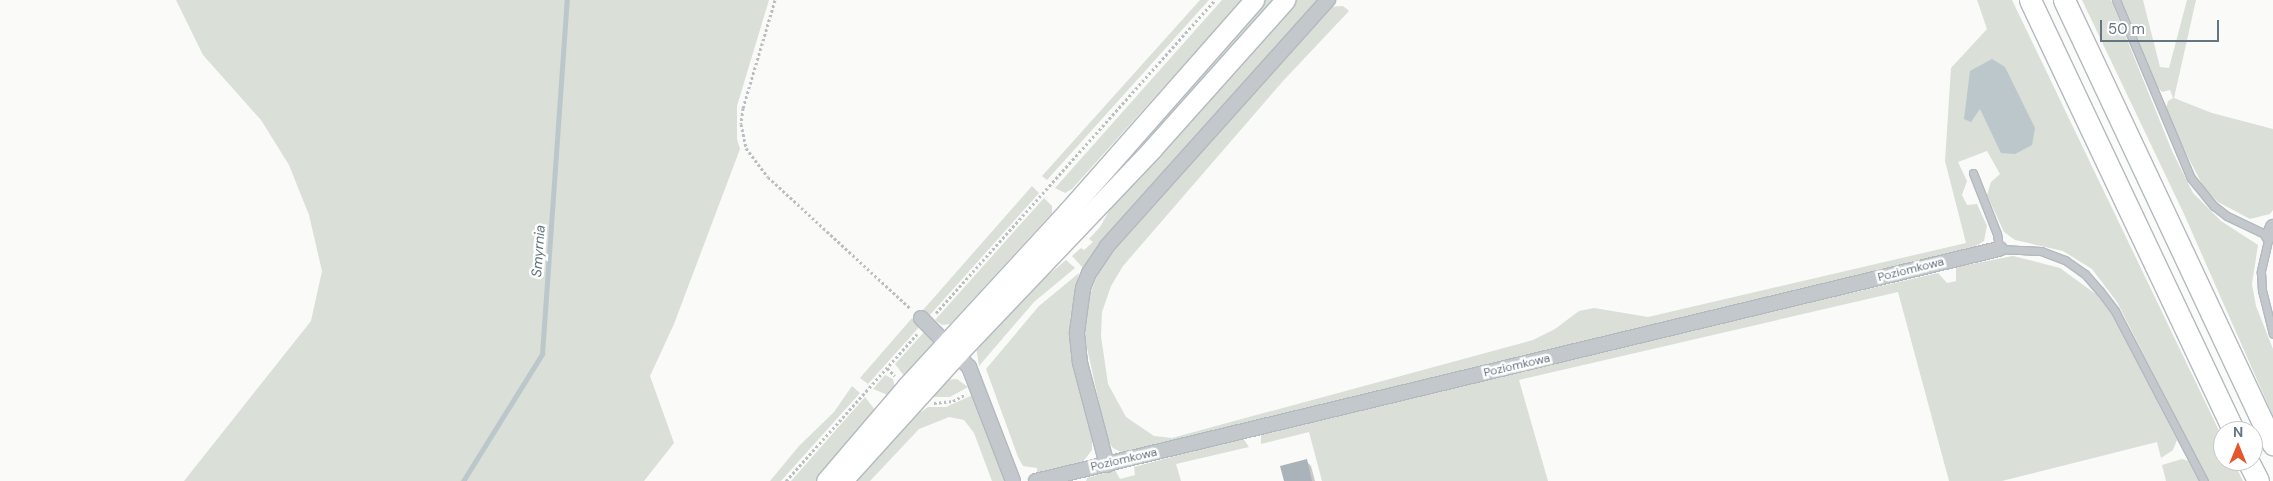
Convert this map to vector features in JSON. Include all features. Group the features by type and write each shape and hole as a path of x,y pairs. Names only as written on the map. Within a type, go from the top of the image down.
{"main road":[{"path":"842,481 1094,182 1254,0"},
{"path":"826,481 953,347 1152,149 1285,0"},
{"path":"2030,0 2229,421"},
{"path":"2064,0 2273,444"},
{"path":"2072,0 2084,44"}],"street":[{"path":"1107,465 1080,363 1076,332 1083,288 1090,273 1107,246 1328,0"},
{"name":"Poziomkowa","path":"1036,481 1999,249"},
{"path":"924,320 953,347 980,388 1013,481"}],"lane":[{"path":"2116,0 2191,178 2214,206 2227,216 2271,231 2261,272 2262,290 2273,334"},
{"path":"1973,173 1997,234 1999,249 2040,252 2065,260 2085,274 2100,290 2115,311 2204,481"}],"path":[{"path":"775,0 743,108 742,124 746,148 768,177 924,320"},
{"path":"786,481 924,320 1215,0"},
{"path":"925,403 953,400 980,388"}],"shaded area":[{"path":"176,0 769,0 737,106 737,139 740,149 674,324 650,376 674,443 644,481 184,481 311,321 322,271 309,215 289,165 261,120 203,55"},
{"path":"1200,0 1209,0 1047,180 1042,176"},
{"path":"1222,0 1242,0 1072,189 1065,193 1055,188"},
{"path":"1262,0 1277,0 1147,144 1144,141 1177,96"},
{"path":"1295,0 1322,0 1084,269 1072,256 1081,248 1084,250 1093,242 1089,239 1100,227 1117,197"},
{"path":"1977,0 2012,0 2214,421 2213,471 2238,471 2243,481 2208,481 2117,302 2092,269 2063,251 2015,240 2004,232 1987,195 1991,182 2000,174 1987,151 1958,162 1967,181 1962,195 1967,205 1977,204 1987,226 1984,241 1971,249 1123,453 1113,448 1107,439 1084,334 1086,305 1102,263 1328,7 1343,6 1349,11 1283,81 1123,266 1111,286 1102,312 1101,336 1108,384 1126,417 1154,436 1172,438 1533,340 1555,329 1579,311 1594,308 1648,317 1966,243 1945,161 1951,68 1987,29"},
{"path":"2082,0 2111,0 2172,151 2193,193 2221,221 2258,245 2252,284 2256,306 2273,349 2273,416 2184,214"},
{"path":"2121,0 2143,0 2160,67 2169,68 2187,0 2196,0 2174,98 2212,113 2273,129 2273,210 2270,214 2250,219 2218,202 2204,188 2165,112 2168,101 2173,98 2170,90 2162,92 2153,82"},
{"path":"1992,59 2005,67 2035,128 2032,145 2015,154 2001,153 1980,109 1971,122 1964,119 1970,71"},
{"path":"1032,186 1039,193 929,316 923,310"},
{"path":"1044,198 1052,206 1052,213 950,324 942,325 935,320"},
{"path":"2013,256 2060,268 2097,295 2112,314 2177,440 2173,450 2161,458 2157,442 2002,481 1949,481 1898,292 1519,380 1548,481 1322,481 1309,432 1261,444 1261,435 1729,321 1938,273 1947,283 1956,281 1956,267"},
{"path":"1066,260 1075,268 1034,302 979,366 976,347 1023,296"},
{"path":"1079,273 1070,320 1070,343 1092,438 1092,450 1082,463 1037,473 1037,468 1023,466 1018,457 986,369 1039,306"},
{"path":"912,318 921,325 868,384 860,378"},
{"path":"926,330 934,344 905,377 895,364"},
{"path":"885,375 893,379 895,388 888,395 873,389"},
{"path":"957,379 968,387 950,397 929,397 944,380"},
{"path":"852,386 860,393 781,481 770,481 799,446 834,412"},
{"path":"975,394 1005,481 992,481 974,433 964,420 949,417 919,429 870,481 851,481 918,409 921,412 928,407 946,407"},
{"path":"865,397 875,410 829,468 816,481 791,481"},
{"path":"1243,438 1249,447 1176,464 1181,481 1086,481 1087,478 1115,470 1120,479 1135,475 1134,467"},
{"path":"2182,459 2188,461 2199,481 2166,481 2162,465"}],"building":[{"path":"1307,459 1312,481 1284,481 1280,466"}],"waterway":[{"name":"Smyrnia","path":"463,481 542,354 567,0"}]}
